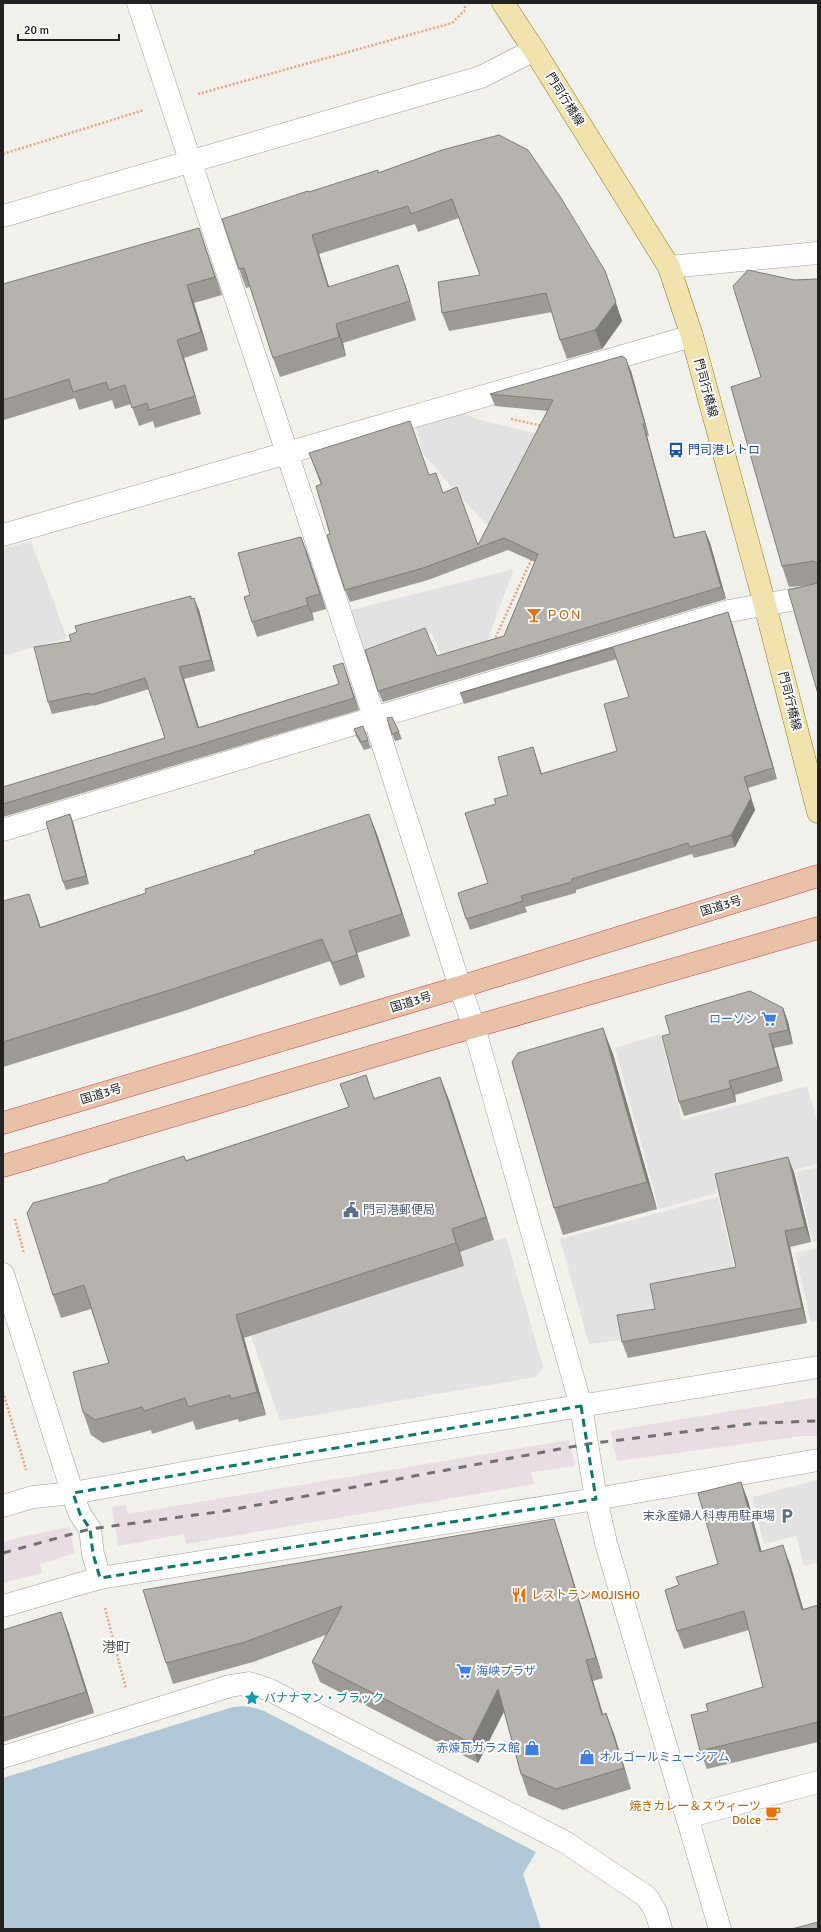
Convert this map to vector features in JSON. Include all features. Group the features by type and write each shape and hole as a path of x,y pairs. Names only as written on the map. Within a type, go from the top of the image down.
{"highway":[{"name":"国道3号","path":"3,1123 460,987 818,876"},
{"path":"3,1166 474,1027 818,928"}],"main road":[{"name":"門司行橋線","path":"503,3 534,50 669,267 692,336 765,605 818,812"}],"street":[{"path":"138,3 360,670 474,1027 581,1406 596,1499 606,1543 720,1929"},
{"path":"3,216 481,77 534,50"},
{"path":"669,267 818,253"},
{"path":"3,535 692,336"},
{"path":"3,830 729,611 818,595"},
{"path":"3,1274 80,1514 90,1529 93,1554 100,1578"},
{"path":"3,1506 32,1497 73,1493 305,1451 818,1367"},
{"path":"3,1606 100,1578 596,1499 818,1460"},
{"path":"3,1757 230,1686 249,1683 270,1690 565,1842 647,1897 656,1912 661,1929"},
{"path":"687,1816 818,1782"}],"path":[{"path":"3,154 170,102 452,23 464,10 465,3"},
{"path":"503,418 548,427"},
{"path":"500,680 491,649 534,554"},
{"path":"15,1219 25,1258"},
{"path":"3,1392 27,1471 24,1472"},
{"path":"105,1608 133,1716"}],"highlighted area":[{"path":"581,1406 596,1499 100,1578 93,1554 90,1529 80,1514 73,1493"}],"shaded area":[{"path":"456,409 476,419 539,434 491,529 454,490 423,453 414,420"},
{"path":"31,541 67,638 3,656 3,549"},
{"path":"514,569 486,644 442,657 432,633 361,658 347,611"},
{"path":"660,1034 682,1120 807,1086 818,1124 818,1164 716,1189 717,1193 659,1209 615,1048"},
{"path":"818,1167 818,1241 813,1242 796,1172"},
{"path":"718,1197 737,1280 657,1323 618,1329 621,1340 589,1344 560,1239"},
{"path":"506,1237 543,1367 536,1377 280,1421 251,1336 464,1266 460,1252"},
{"path":"818,1248 818,1321 811,1322 795,1253"},
{"path":"818,1397 818,1436 802,1436 617,1461 610,1431"},
{"path":"569,1440 575,1466 531,1472 534,1484 186,1544 184,1534 118,1546 112,1507 125,1505 128,1514"},
{"name":"末永産婦人科専用駐車場","path":"818,1480 818,1562 804,1566 796,1536 764,1544 752,1497"},
{"path":"70,1527 75,1553 40,1564 42,1573 3,1583 3,1542"}],"water":[{"path":"247,1706 264,1711 536,1852 523,1874 541,1929 3,1929 3,1778 233,1707"}],"building":[{"path":"499,135 528,150 561,198 605,271 616,302 595,330 560,340 546,293 442,313 438,282 480,275 452,199 411,214 408,206 312,235 328,287 398,265 410,301 336,324 339,337 273,358 244,268 239,269 222,219 378,170 378,173 442,150"},
{"path":"199,228 215,277 187,285 201,332 177,340 195,396 149,410 147,403 132,408 125,385 109,390 106,382 73,392 69,379 3,400 3,284"},
{"path":"748,270 794,280 818,279 818,564 814,561 782,566 731,387 761,377 733,286"},
{"path":"622,356 626,359 645,424 643,424 674,538 705,531 721,587 378,691 365,650 425,628 437,656 504,636 538,554 504,538 423,568 345,590 327,535 330,534 316,486 322,484 309,453 410,421 429,475 436,473 443,493 457,487 478,545 553,400 490,394"},
{"path":"301,537 320,594 306,598 308,605 252,622 244,597 250,595 238,553"},
{"path":"818,583 818,694 788,590"},
{"path":"191,596 191,599 194,598 211,660 179,667 198,728 339,684 333,666 343,663 354,698 3,804 3,787 165,738 145,678 90,695 89,693 48,702 34,647 71,641 69,635 77,632 75,626"},
{"path":"728,612 773,768 744,777 751,798 731,835 690,847 688,843 572,879 572,882 521,896 523,901 466,919 458,893 488,883 465,813 496,804 494,799 508,795 498,757 533,747 541,774 617,751 604,704 629,697 613,648 460,693"},
{"path":"392,717 399,732 392,734 387,718"},
{"path":"363,726 368,740 361,742 354,729"},
{"path":"70,814 86,876 63,882 46,822"},
{"path":"369,814 402,914 349,931 357,955 332,963 322,939 176,988 3,1042 3,901 29,894 40,928 146,893 145,889 255,854 254,851"},
{"path":"750,991 783,1008 788,1030 769,1034 778,1067 729,1081 731,1088 679,1102 662,1036 670,1034 665,1016"},
{"path":"603,1028 647,1182 554,1208 512,1062 518,1053"},
{"path":"366,1075 374,1099 440,1077 486,1217 452,1229 456,1243 236,1315 257,1392 231,1399 230,1395 188,1407 185,1398 144,1411 142,1407 95,1420 83,1412 73,1372 109,1363 84,1285 53,1295 27,1213 33,1203 109,1182 109,1180 184,1156 186,1161 349,1107 340,1084"},
{"path":"788,1157 805,1227 785,1231 802,1308 622,1342 617,1315 655,1309 650,1284 736,1267 715,1174"},
{"path":"741,1482 760,1552 783,1545 802,1610 818,1605 818,1722 700,1751 691,1715 708,1711 706,1704 763,1687 744,1611 677,1631 665,1590 679,1585 676,1577 718,1564 698,1493"},
{"name":"海峡プラザ","path":"554,1519 596,1658 586,1660 602,1715 606,1713 624,1768 556,1789 521,1774 498,1689 471,1743 312,1662 342,1606 245,1642 166,1663 143,1590"},
{"path":"61,1612 86,1692 3,1718 3,1630"},
{"path":"818,1922 818,1929 792,1929"}],"railway":[{"path":"3,1553 90,1529 225,1511 587,1444 757,1423 818,1421"}],"place":[{"name":"門司港レトロ","path":"676,450"},
{"name":"ＰＯＮ","path":"534,615"},
{"name":"ローソン","path":"769,1019"},
{"name":"門司港郵便局","path":"351,1210"},
{"name":"末永産婦人科専用駐車場","path":"787,1516"},
{"name":"レストランMOJISHO","path":"519,1595"},
{"name":"海峡プラザ","path":"464,1671"},
{"name":"バナナマン・ブラック","path":"252,1698"},
{"name":"赤煉瓦ガラス館","path":"532,1748"},
{"name":"オルゴールミュージアム","path":"587,1757"},
{"name":"焼きカレー＆スウィーツ Dolce","path":"773,1813"}],"district":[{"name":"港町","path":"116,1647"}]}
